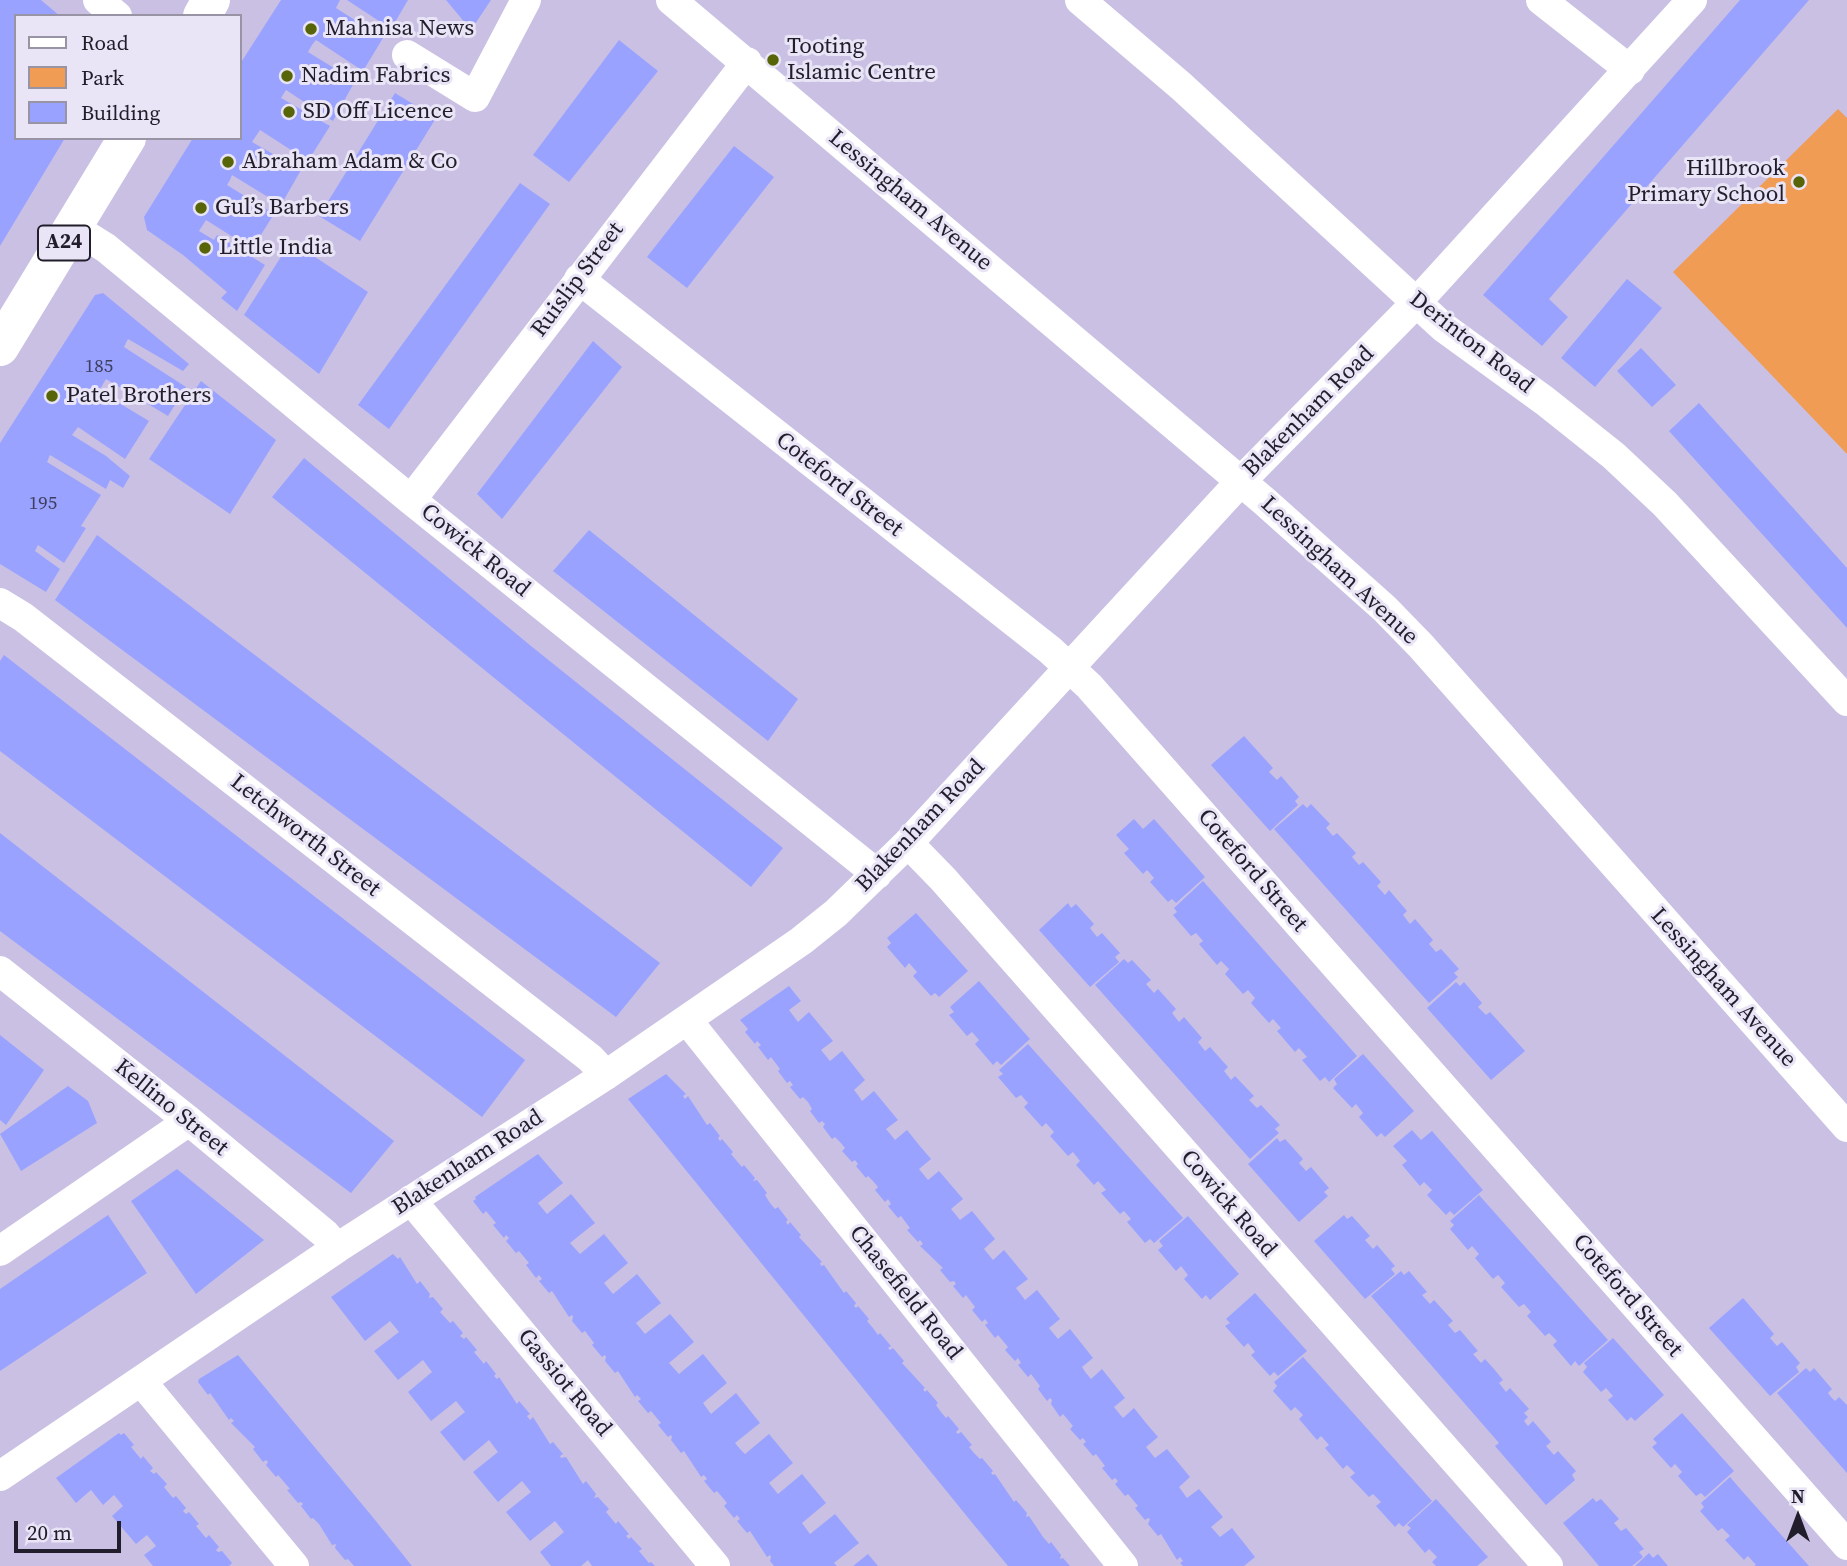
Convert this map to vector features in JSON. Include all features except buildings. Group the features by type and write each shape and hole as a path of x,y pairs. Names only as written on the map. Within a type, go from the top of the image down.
{"highway":[{"name":"A24","path":"0,347 127,140"}],"street":[{"path":"98,0 115,14"},
{"path":"407,55 475,97 526,0"},
{"name":"Lessingham Avenue","path":"671,0 1241,481 1352,579 1421,646 1847,1127"},
{"name":"Derinton Road","path":"1080,0 1181,86 1443,327 1545,401 1614,456 1665,504 1847,701"},
{"path":"1541,0 1630,69"},
{"name":"Blakenham Road","path":"0,1476 337,1248 606,1075 801,942 836,913 908,844 1241,481 1415,303 1692,0"},
{"name":"Ruislip Street","path":"411,500 747,62"},
{"name":"Cowick Road","path":"74,228 116,256 411,500 877,874"},
{"name":"Coteford Street","path":"579,279 1070,668 1089,686 1847,1545"},
{"name":"Letchworth Street","path":"0,603 23,617 590,1058 606,1075"},
{"name":"Cowick Road","path":"908,844 943,879 1548,1566"},
{"name":"Kellino Street","path":"0,971 189,1121 325,1234 337,1248"},
{"name":"Chasefield Road","path":"687,1020 1123,1566"},
{"path":"0,1251 189,1121"},
{"name":"Gassiot Road","path":"411,1200 715,1566"},
{"path":"141,1381 294,1566"}],"green space":[{"name":"Hillbrook Primary School","path":"1838,109 1847,118 1847,454 1673,272"}],"place":[{"name":"Mahnisa News","path":"311,29"},
{"name":"Tooting Islamic Centre","path":"773,60"},
{"name":"Nadim Fabrics","path":"287,76"},
{"name":"SD Off Licence","path":"289,112"},
{"name":"Abraham Adam & Co","path":"228,162"},
{"name":"Hillbrook Primary School","path":"1799,182"},
{"name":"Gul’s Barbers","path":"201,208"},
{"name":"Little India","path":"205,248"},
{"name":"Patel Brothers","path":"52,396"}]}
